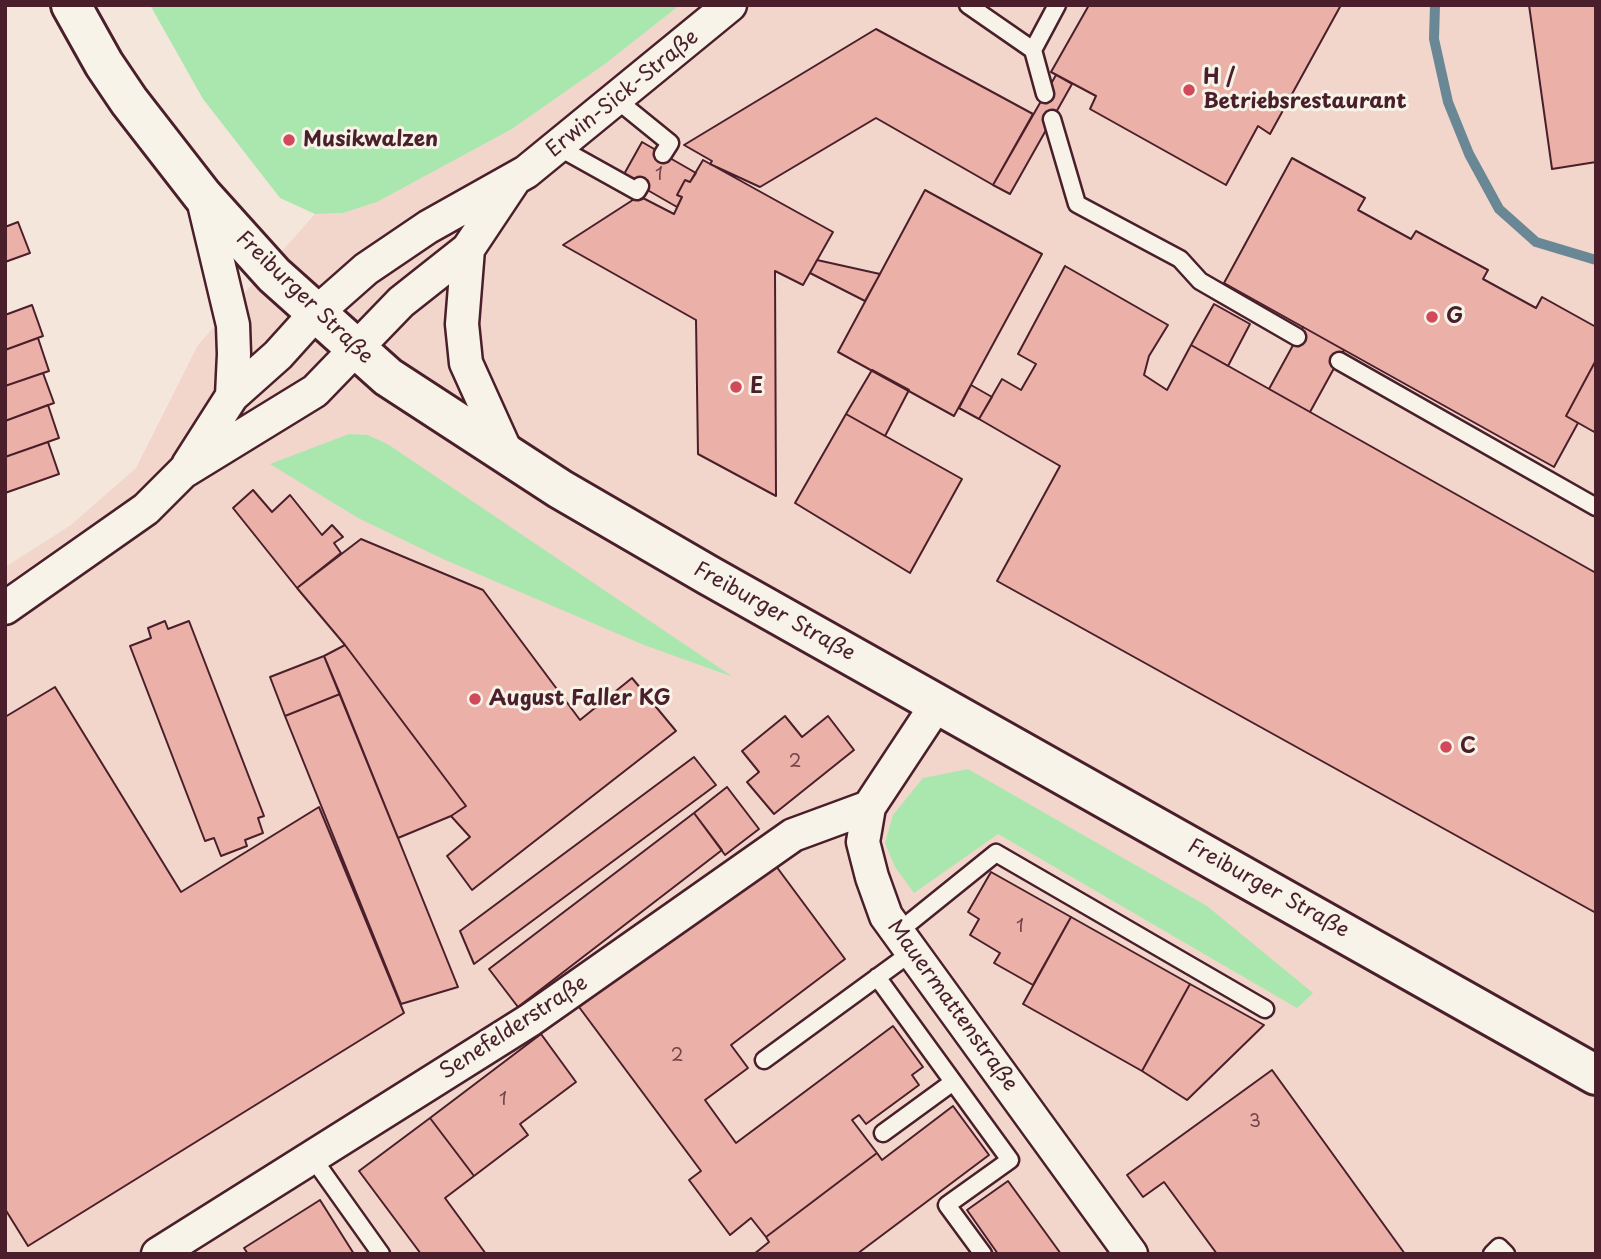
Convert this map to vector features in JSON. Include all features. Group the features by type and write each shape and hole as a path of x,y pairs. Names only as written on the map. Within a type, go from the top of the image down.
{"street":[{"name":"Freiburger Straße","path":"71,5 110,74 202,195 315,314 388,377 508,456 708,575 1596,1075"},
{"name":"Erwin-Sick-Straße","path":"183,472 232,396 278,355 315,314 366,269 428,227 514,180 617,100 730,5"},
{"name":"Erwin-Sick-Straße","path":"183,472 315,391 401,302 468,248 514,180"},
{"path":"202,195 233,325 232,396"},
{"name":"Erwin-Sick-Straße","path":"468,248 462,324 466,363 508,456"},
{"path":"5,608 146,509 183,472"},
{"name":"Mauermattenstraße","path":"937,704 869,807 863,842 881,903 905,942 1131,1254"},
{"name":"Senefelderstraße","path":"158,1254 530,1020 793,835 869,807"}],"lane":[{"path":"968,5 1033,50 1045,94"},
{"path":"1033,50 1058,5"},
{"path":"617,100 670,143 663,154"},
{"path":"1052,120 1077,204 1180,259 1200,281 1297,337"},
{"path":"558,147 637,191 640,186"},
{"path":"1339,361 1594,503"},
{"path":"764,1060 877,977 905,942 996,853 1265,1009"},
{"path":"877,977 1010,1160 947,1206 983,1254"},
{"path":"883,1133 953,1082"},
{"path":"312,1157 381,1254"},
{"path":"1492,1254 1499,1247 1506,1254"}],"shaded area":[{"path":"680,5 1596,5 1596,1254 5,1254 5,567 71,525 136,468 198,345 315,214 343,213 377,202 512,129 605,64"}],"green space":[{"path":"150,5 680,5 605,64 512,129 377,202 343,213 315,214 280,198 203,99"},
{"path":"349,434 368,435 389,445 733,677 644,645 443,559 358,518 270,464"},
{"path":"968,769 1207,906 1313,993 1297,1008 998,834 914,893 895,867 885,843 893,815 923,778"}],"building":[{"name":"H / Betriebsrestaurant","path":"1089,5 1341,5 1270,134 1258,126 1226,185 1090,109 1096,96 1051,72"},
{"path":"1529,5 1596,5 1596,162 1552,169"},
{"path":"876,29 1033,114 993,185 876,118 760,187 710,164 712,161 684,145"},
{"path":"1056,75 1072,84 1010,194 993,185"},
{"path":"642,142 696,173 690,182 685,180 677,195 682,197 677,207 623,176"},
{"name":"G","path":"1292,158 1365,198 1358,210 1411,239 1416,231 1488,270 1483,279 1536,308 1542,297 1596,327 1596,360 1566,416 1578,423 1554,467 1224,283"},
{"name":"E","path":"703,160 833,232 803,285 775,271 776,496 698,454 696,320 563,245 639,196 674,214 682,197 677,195 685,180 690,182"},
{"path":"925,190 1042,254 954,416 838,352"},
{"path":"18,222 30,253 5,262 5,227"},
{"path":"817,260 880,274 865,301 810,273"},
{"name":"C","path":"1065,266 1168,325 1149,356 1144,375 1167,390 1191,345 1596,573 1596,913 997,581 1060,466 979,419 1002,379 1021,390 1036,364 1018,354"},
{"path":"1214,304 1250,324 1228,366 1191,345"},
{"path":"32,305 43,336 5,350 5,315"},
{"path":"1303,327 1344,350 1310,412 1269,389"},
{"path":"38,338 49,371 5,386 5,350"},
{"path":"1596,360 1596,433 1566,416"},
{"path":"872,370 909,390 885,436 846,414"},
{"path":"43,373 54,403 5,421 5,386"},
{"path":"971,385 992,397 979,419 959,408"},
{"path":"48,405 59,438 5,457 5,421"},
{"path":"846,414 962,479 910,573 795,503"},
{"path":"48,442 59,474 5,493 5,457"},
{"path":"253,490 272,512 290,495 322,535 332,525 343,537 334,543 341,553 297,588 233,508"},
{"name":"August Faller KG","path":"361,539 483,590 580,720 632,678 676,731 472,890 447,856 470,837 451,816 466,806 345,645 297,588"},
{"path":"165,621 168,629 189,621 264,816 258,818 263,833 245,840 247,846 221,856 214,838 205,841 130,646 151,638 148,628"},
{"path":"345,645 466,806 451,816 398,838 324,656"},
{"path":"324,656 340,694 285,716 270,677"},
{"path":"55,687 181,892 319,807 404,1013 28,1246 5,1209 5,717"},
{"path":"340,694 458,987 401,1004 285,716"},
{"path":"785,716 802,737 828,716 854,750 774,814 747,782 759,772 742,751"},
{"path":"694,757 716,785 474,964 460,931"},
{"path":"727,787 759,829 725,855 694,813"},
{"path":"694,813 722,850 518,1007 489,969"},
{"path":"773,862 845,959 731,1045 748,1068 705,1100 736,1143 893,1026 923,1067 912,1075 919,1085 866,1124 859,1115 852,1120 877,1153 766,1237 751,1218 730,1235 689,1180 701,1171 579,1007"},
{"path":"991,872 1071,917 1033,985 994,963 1000,953 970,935 979,919 968,912"},
{"path":"1071,917 1190,984 1142,1071 1023,1004"},
{"path":"1190,984 1264,1025 1187,1100 1142,1071"},
{"path":"541,1034 576,1082 520,1124 528,1135 474,1176 430,1118"},
{"path":"1272,1070 1405,1254 1217,1254 1164,1182 1143,1197 1127,1175"},
{"path":"953,1106 989,1155 857,1254 754,1254 769,1242 766,1237 877,1153 882,1160"},
{"path":"430,1118 474,1176 445,1198 486,1254 421,1254 359,1171"},
{"path":"1008,1181 1061,1254 998,1254 967,1210"},
{"path":"320,1200 354,1254 248,1254 244,1248"}],"waterway":[{"path":"1435,5 1434,39 1448,102 1469,154 1499,209 1536,242 1596,260"}],"place":[{"name":"H / Betriebsrestaurant","path":"1189,90"},
{"name":"Musikwalzen","path":"289,140"},
{"name":"G","path":"1432,317"},
{"name":"E","path":"736,387"},
{"name":"August Faller KG","path":"475,699"},
{"name":"C","path":"1446,747"}]}
